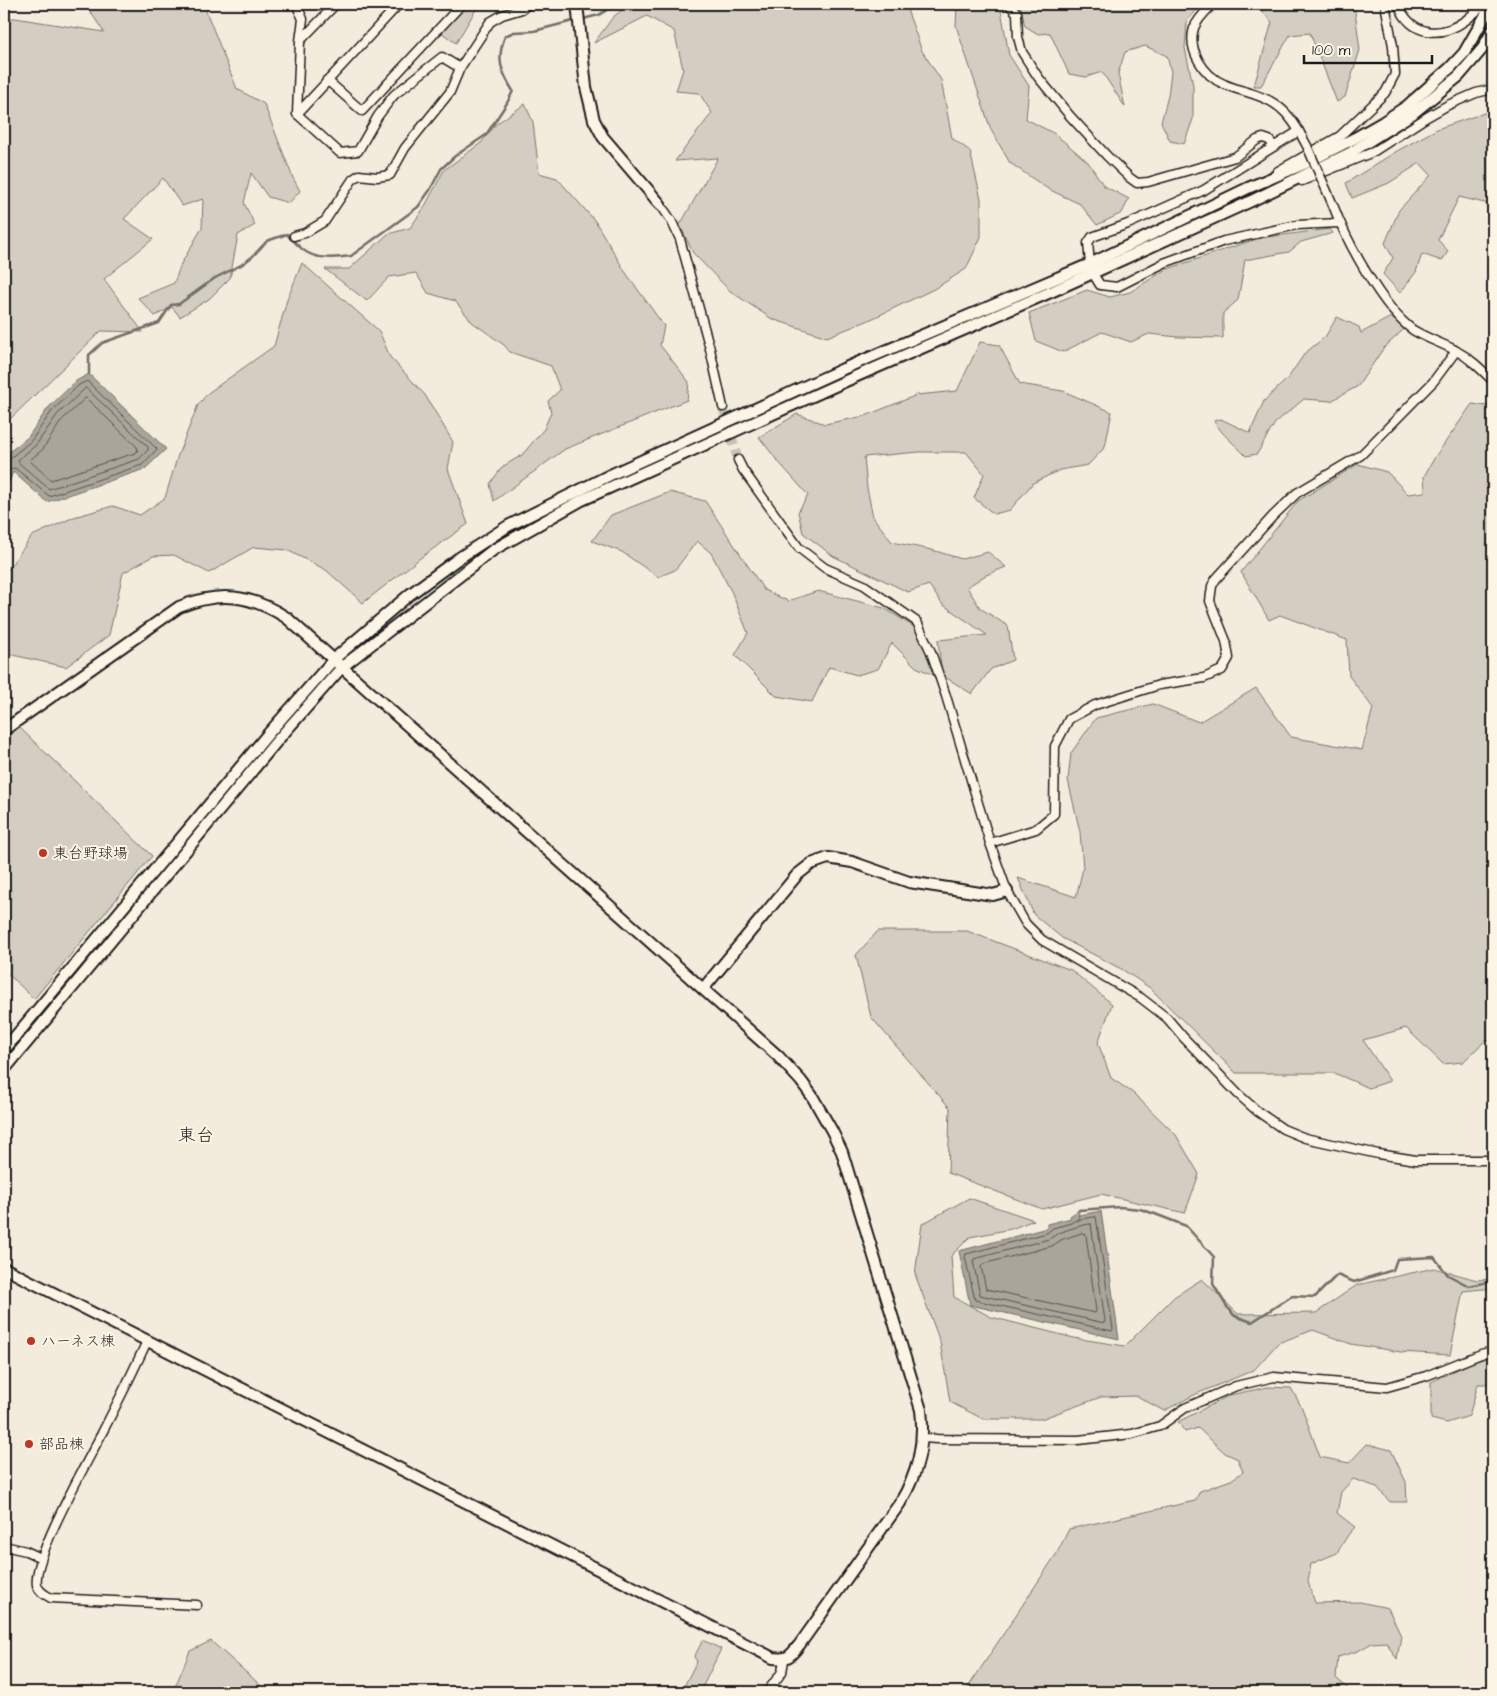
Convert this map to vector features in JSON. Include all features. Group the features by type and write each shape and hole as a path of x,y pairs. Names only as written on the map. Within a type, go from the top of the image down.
{"street":[{"path":"296,4 303,19 300,41 297,114"},
{"path":"300,41 336,4"},
{"path":"297,114 399,4"},
{"path":"327,80 362,111 462,4"},
{"path":"294,236 325,221 353,179 359,174 390,175 405,148 450,92 460,68 490,22 522,9 528,4"},
{"path":"577,4 586,87 594,120 603,137 660,204 671,220 680,239 710,349 723,407"},
{"path":"1009,4 1017,13 1018,37 1022,52 1038,77 1070,116 1107,156 1137,183 1148,182 1235,157 1257,140 1263,138 1269,140 1274,146"},
{"path":"1213,4 1198,19 1194,29 1193,44 1200,63 1211,76 1224,84 1260,96 1273,102 1286,112 1307,146 1339,223 1357,257 1383,297 1413,329 1474,362 1493,381"},
{"path":"4,1070 276,742 342,667 493,550 582,500 859,374 1053,291 1091,268 1248,188 1340,136 1385,94 1395,74 1393,46 1385,4"},
{"path":"1398,4 1402,13 1412,24 1425,31 1436,33 1461,23 1483,4"},
{"path":"1248,188 1304,164 1355,138 1407,106 1464,53 1492,4"},
{"path":"1247,203 1350,153 1412,114 1459,76 1483,48 1493,30"},
{"path":"297,114 338,151 354,152 358,150 378,116 394,96 442,57 460,68"},
{"path":"4,1050 274,727 334,659 409,596 452,563 508,526 610,475 851,366 1373,152 1448,105 1476,93 1493,89"},
{"path":"1299,131 1204,190 1128,224 1092,237 1088,243 1091,268 1100,285 1117,286 1164,263 1224,241 1297,225 1339,223"},
{"path":"990,843 1036,829 1054,814 1056,746 1069,719 1095,705 1159,685 1204,678 1222,670 1229,658 1226,642 1210,601 1212,586 1216,579 1273,516 1297,493 1360,455 1433,382 1456,351"},
{"path":"738,460 743,470 799,548 826,568 864,585 917,622 931,652 946,696 990,843 1007,892 1026,924 1042,940 1141,998 1167,1018 1238,1094 1282,1129 1305,1138 1378,1154 1416,1160 1493,1160"},
{"path":"4,730 179,607 212,597 244,598 274,609 334,659 778,1056 801,1081 821,1110 842,1152 921,1410 922,1438 918,1466 900,1504 800,1644 784,1660 782,1672 767,1692"},
{"path":"703,989 797,876 810,864 828,858 852,862 909,882 993,895 1007,892"},
{"path":"4,1268 773,1658 784,1660"},
{"path":"147,1340 55,1524 41,1558 38,1586 41,1591 51,1598 197,1605"},
{"path":"922,1438 1078,1440 1132,1434 1160,1426 1185,1408 1236,1386 1274,1377 1386,1386 1426,1376 1481,1354 1493,1352"},
{"path":"4,1546 26,1551 41,1558"},
{"path":"1492,1692 1493,1688"}],"shaded area":[{"path":"85,4 209,4 206,11 237,89 264,104 300,191 289,203 268,197 251,173 244,203 255,225 238,235 230,278 209,299 180,317 172,307 155,316 138,298 174,283 181,264 202,228 203,199 182,206 163,178 124,219 153,239 104,279 143,332 101,331 4,425 4,18 15,18 104,32"},
{"path":"468,4 476,4 478,6 456,43 442,33"},
{"path":"630,4 905,4 922,51 941,80 952,138 970,151 981,199 981,237 966,269 934,289 867,321 827,337 772,319 730,291 693,253 680,225 718,158 675,161 712,113 699,93 676,91 683,69 674,31 647,16 594,43 613,17"},
{"path":"957,4 996,4 1001,10 1009,55 1029,86 1026,119 1055,134 1088,162 1104,186 1129,199 1122,213 1097,225 1080,204 1048,189 1010,163 991,130 956,26"},
{"path":"1020,4 1202,4 1187,21 1185,48 1193,85 1193,119 1184,144 1170,141 1161,122 1168,96 1171,72 1167,56 1145,46 1125,52 1118,74 1125,107 1102,72 1086,77 1069,74 1050,33 1038,34 1025,26"},
{"path":"1256,4 1354,4 1360,50 1345,97 1337,102 1310,33 1290,35 1261,86 1254,86 1272,22"},
{"path":"525,104 533,122 539,173 557,178 595,221 626,273 664,326 660,345 689,382 687,400 565,449 494,501 490,484 502,467 522,455 544,429 551,412 548,401 560,390 551,366 510,352 504,345 472,322 455,301 428,293 416,273 389,277 367,301 325,269 349,269 388,234 410,228 424,208 444,170 481,143 496,124"},
{"path":"1493,110 1493,205 1459,197 1438,240 1448,251 1442,261 1422,254 1416,272 1400,293 1383,274 1393,258 1385,243 1399,210 1431,175 1420,163 1389,183 1352,198 1346,183 1437,129"},
{"path":"1330,229 1333,233 1301,242 1289,252 1245,260 1238,300 1223,313 1223,338 1149,334 1131,342 1102,332 1063,352 1036,341 1029,313 1087,290 1110,297 1130,292 1165,270 1259,238"},
{"path":"302,263 379,331 390,357 425,395 453,442 448,469 468,524 363,603 326,570 287,550 254,547 209,573 174,555 153,556 123,573 109,635 66,667 4,653 4,575 32,536 74,517 113,506 140,515 165,498 178,455 198,405 208,393 274,346 287,300"},
{"path":"1337,317 1359,327 1361,333 1391,317 1404,329 1383,349 1358,386 1331,401 1304,399 1275,423 1257,454 1246,456 1214,421 1221,419 1250,433 1264,401 1288,378 1305,353 1325,337"},
{"path":"980,342 999,345 1020,384 1063,391 1112,412 1105,447 1088,465 1060,470 1033,483 1010,510 994,514 974,498 984,474 966,452 919,452 864,457 867,488 873,517 892,542 932,550 962,559 988,552 1006,567 986,575 967,587 980,608 1008,626 1013,660 991,669 972,694 942,675 938,640 987,635 942,604 929,585 908,592 833,556 803,533 798,512 808,495 759,437 797,414 825,424 865,416 917,395 957,391"},
{"path":"1472,404 1493,407 1493,1042 1486,1040 1463,1062 1443,1064 1406,1028 1363,1040 1390,1081 1369,1088 1334,1073 1236,1073 1150,988 1123,970 1062,938 1034,915 1018,878 1076,897 1083,868 1080,832 1068,780 1071,753 1096,718 1153,704 1199,722 1256,688 1291,737 1362,750 1373,708 1349,676 1347,640 1280,615 1269,620 1241,572 1298,501 1358,464 1387,472 1408,494 1425,492 1424,476"},
{"path":"670,492 705,501 764,590 788,601 818,591 884,608 919,630 936,676 916,667 892,643 878,669 857,675 829,667 812,702 776,696 735,655 748,633 732,593 711,553 697,541 675,570 658,577 622,552 592,541 611,515"},
{"path":"19,727 152,856 34,999 4,970 4,739"},
{"path":"878,931 967,931 1071,970 1112,1004 1098,1043 1111,1078 1133,1093 1176,1135 1199,1174 1185,1213 1101,1194 1042,1209 948,1173 950,1108 871,1017 856,955"},
{"path":"969,1198 1034,1220 1011,1229 970,1237 951,1256 954,1297 991,1317 1074,1338 1125,1346 1174,1297 1202,1279 1238,1314 1316,1313 1357,1285 1434,1268 1477,1280 1493,1279 1493,1288 1463,1291 1450,1355 1401,1352 1351,1344 1313,1330 1278,1343 1254,1370 1194,1395 1164,1411 1137,1396 1101,1397 1041,1419 983,1419 950,1402 940,1342 915,1274 922,1224"},
{"path":"1493,1356 1493,1384 1478,1384 1469,1416 1447,1423 1431,1419 1431,1382 1473,1362"},
{"path":"1268,1387 1291,1388 1302,1408 1320,1457 1349,1463 1367,1444 1391,1450 1406,1482 1407,1502 1390,1502 1377,1487 1353,1479 1341,1492 1337,1513 1355,1527 1337,1553 1311,1564 1308,1582 1315,1603 1360,1602 1388,1608 1401,1636 1397,1659 1386,1642 1372,1643 1358,1651 1338,1657 1336,1678 1352,1692 965,1692 1057,1553 1069,1529 1195,1501 1200,1491 1231,1480 1243,1472 1238,1459 1225,1453 1198,1428 1185,1432 1178,1422 1230,1395"},
{"path":"703,1640 721,1649 700,1692 681,1692 697,1661 694,1657"},
{"path":"211,1641 268,1692 173,1692 190,1651"}],"water":[{"path":"89,374 166,449 145,469 47,502 13,472 4,495 4,456 28,437 48,408 76,381"},
{"path":"1079,1210 1078,1222 1079,1215 1101,1211 1119,1339 970,1305 959,1251 1047,1228 1047,1224 1071,1218 1070,1216"}],"waterway":[{"path":"583,19 599,15 616,4"},
{"path":"89,374 89,355 102,343 159,323 171,305 179,304 215,278 241,265 252,257 267,241 287,234 302,249 318,257 351,256 418,207 441,169 455,156 486,135 513,91 505,77 500,59 505,36 514,32 534,31 577,20"},
{"path":"1079,1210 1120,1207 1140,1209 1186,1226 1214,1257 1213,1284 1229,1310 1235,1316 1252,1322 1292,1296 1315,1297 1337,1275 1354,1282 1393,1270 1397,1259 1434,1257 1448,1275 1469,1286 1493,1281"}],"tunnel":[{"path":"723,407 738,460"}],"place":[{"name":"東台野球場","path":"43,853"},
{"name":"ハーネス棟","path":"31,1341"},
{"name":"部品棟","path":"29,1444"}],"district":[{"name":"東台","path":"196,1135"}]}
